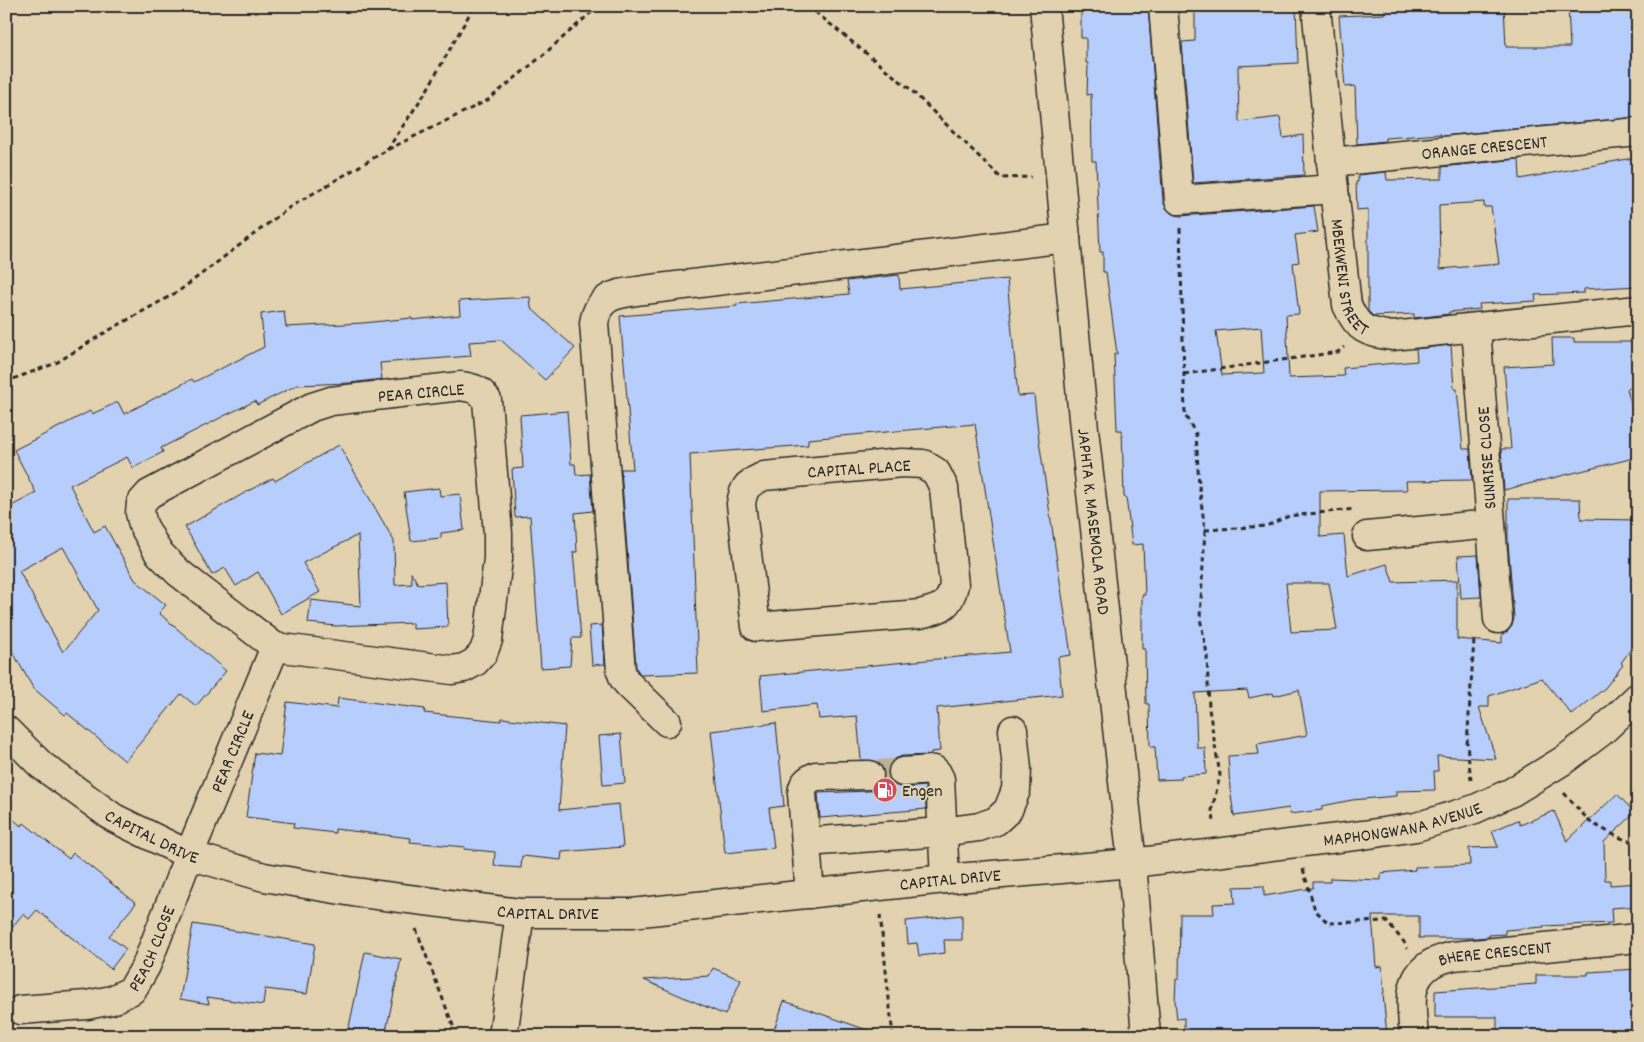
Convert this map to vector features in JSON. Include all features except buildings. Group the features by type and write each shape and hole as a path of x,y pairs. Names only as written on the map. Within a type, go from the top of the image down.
{"street":[{"name":"JAPHTA K. MASEMOLA ROAD","path":"1044,6 1084,429 1132,863 1146,1036"},
{"path":"1163,6 1179,200"},
{"name":"MBEKWENI STREET","path":"1316,6 1332,175 1347,305 1353,319 1368,332 1392,336 1638,310"},
{"name":"ORANGE CRESCENT","path":"1179,200 1332,175 1638,132"},
{"path":"667,722 629,685 621,671 594,323 596,311 604,301 616,295 644,290 1066,238"},
{"name":"SUNRISE CLOSE","path":"1367,536 1491,524 1476,328"},
{"name":"PEAR CIRCLE","path":"461,386 474,388 482,392 487,400 498,534 498,559 488,640 483,653 475,662 464,668 452,670 275,647 180,573 158,552 143,526 140,513 141,503 149,494 312,407 331,401 461,386"},
{"name":"CAPITAL PLACE","path":"902,463 923,464 936,472 944,488 954,585 951,598 940,608 920,614 756,627 742,504 743,491 753,482 764,476 902,463"},
{"path":"1491,524 1498,619"},
{"name":"PEAR CIRCLE","path":"189,855 275,647"},
{"name":"MAPHONGWANA AVENUE","path":"1132,863 1416,827 1475,809 1512,792 1546,772 1601,732 1638,697"},
{"name":"CAPITAL DRIVE","path":"6,730 41,765 114,818 189,855 264,877 520,913 632,913 945,879 1132,863"},
{"path":"806,842 942,832 979,827 996,821 1008,810 1016,790 1017,769 1013,730"},
{"path":"903,772 934,770 940,779 945,879"},
{"path":"810,894 802,793 803,785 808,779 816,776 869,775"},
{"name":"PEACH CLOSE","path":"20,1010 87,1005 112,1000 132,990 146,966 189,855"},
{"path":"503,1036 520,913"},
{"name":"BHERE CRESCENT","path":"1414,1036 1412,990 1419,974 1432,963 1453,956 1638,938"}],"path":[{"path":"387,150 427,90 474,6"},
{"path":"562,6 594,10 608,6"},
{"path":"808,6 910,89 1001,178 1060,175"},
{"path":"6,384 13,379 56,363 179,291 290,207 387,150 488,100 594,10"},
{"path":"1179,200 1185,415 1196,434 1199,486 1205,530 1200,618 1206,654 1209,709 1220,775 1212,810 1214,821"},
{"path":"1184,374 1338,352 1368,332"},
{"path":"1205,530 1266,526 1289,516 1363,509 1367,536"},
{"path":"1475,809 1467,745 1474,640 1498,619"},
{"path":"1546,772 1590,822 1618,837 1638,844"},
{"path":"1300,843 1304,876 1316,910 1328,923 1386,921 1404,942 1419,974"},
{"path":"877,887 893,1036"},
{"path":"405,898 457,1036"}],"tunnel":[{"path":"869,775 903,772"}],"place":[{"name":"Engen","path":"885,790"}]}
